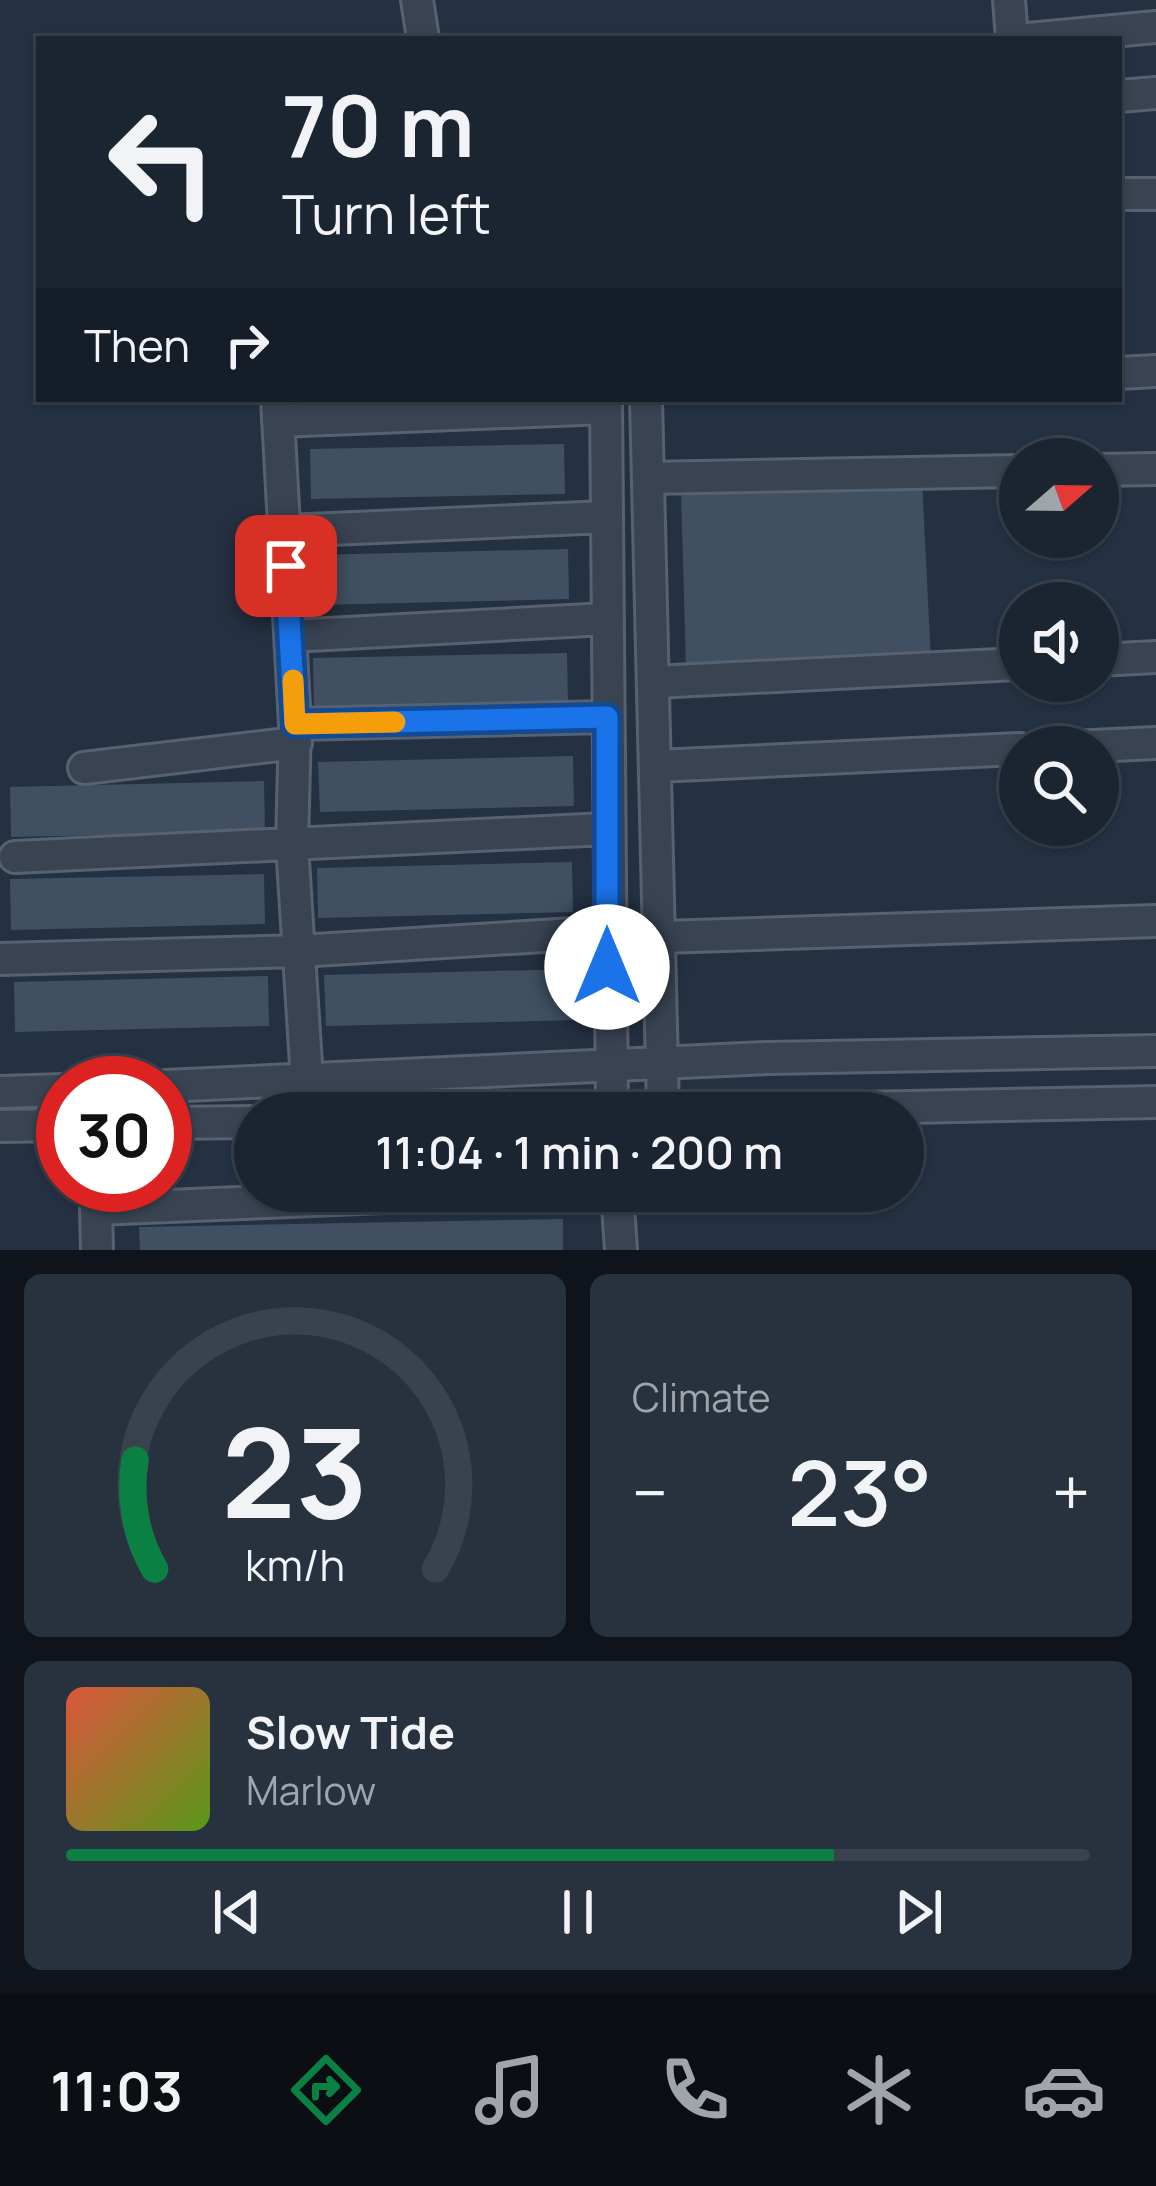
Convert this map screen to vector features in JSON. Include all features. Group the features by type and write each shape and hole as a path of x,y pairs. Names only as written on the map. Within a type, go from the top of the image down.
{"street":[{"path":"417,0 423,36"},
{"path":"1009,0 1012,36"},
{"path":"1060,36 1156,27"},
{"path":"1122,96 1156,93"},
{"path":"1122,194 1156,194"},
{"path":"1122,373 1156,371"},
{"path":"646,402 663,1092"},
{"path":"307,1080 292,845 295,734 278,410 606,404 612,1092"},
{"path":"1119,470 1156,469"},
{"path":"648,478 999,471"},
{"path":"285,531 606,517"},
{"path":"290,636 607,619"},
{"path":"1119,659 1156,657"},
{"path":"654,682 999,665"},
{"path":"84,768 295,734 607,717"},
{"path":"1119,745 1156,743"},
{"path":"657,766 999,750"},
{"path":"15,857 607,829"},
{"path":"662,937 1156,921"},
{"path":"0,959 298,951 607,932"},
{"path":"192,1085 662,1064 1156,1051"},
{"path":"0,1092 36,1091"},
{"path":"924,1109 1156,1102"},
{"path":"192,1123 234,1122"},
{"path":"0,1126 36,1125"},
{"path":"97,1250 96,1208 234,1203"},
{"path":"618,1212 621,1250"}],"building":[{"path":"564,444 565,494 311,499 310,449"},
{"path":"922,481 931,660 686,669 681,492"},
{"path":"568,549 569,599 315,605 314,555"},
{"path":"567,653 568,703 314,709 313,658"},
{"path":"573,756 574,806 320,812 318,762"},
{"path":"264,781 265,832 11,837 10,787"},
{"path":"572,862 573,912 318,918 317,868"},
{"path":"264,874 265,924 11,930 10,879"},
{"path":"578,969 580,1020 326,1026 324,975"},
{"path":"268,976 269,1026 15,1032 14,982"},
{"path":"563,1219 563,1250 140,1250 139,1227"}],"slow traffic":[{"path":"293,680 295,724 395,722"}],"route":[{"path":"286,566 295,724 607,717 607,967"}]}
